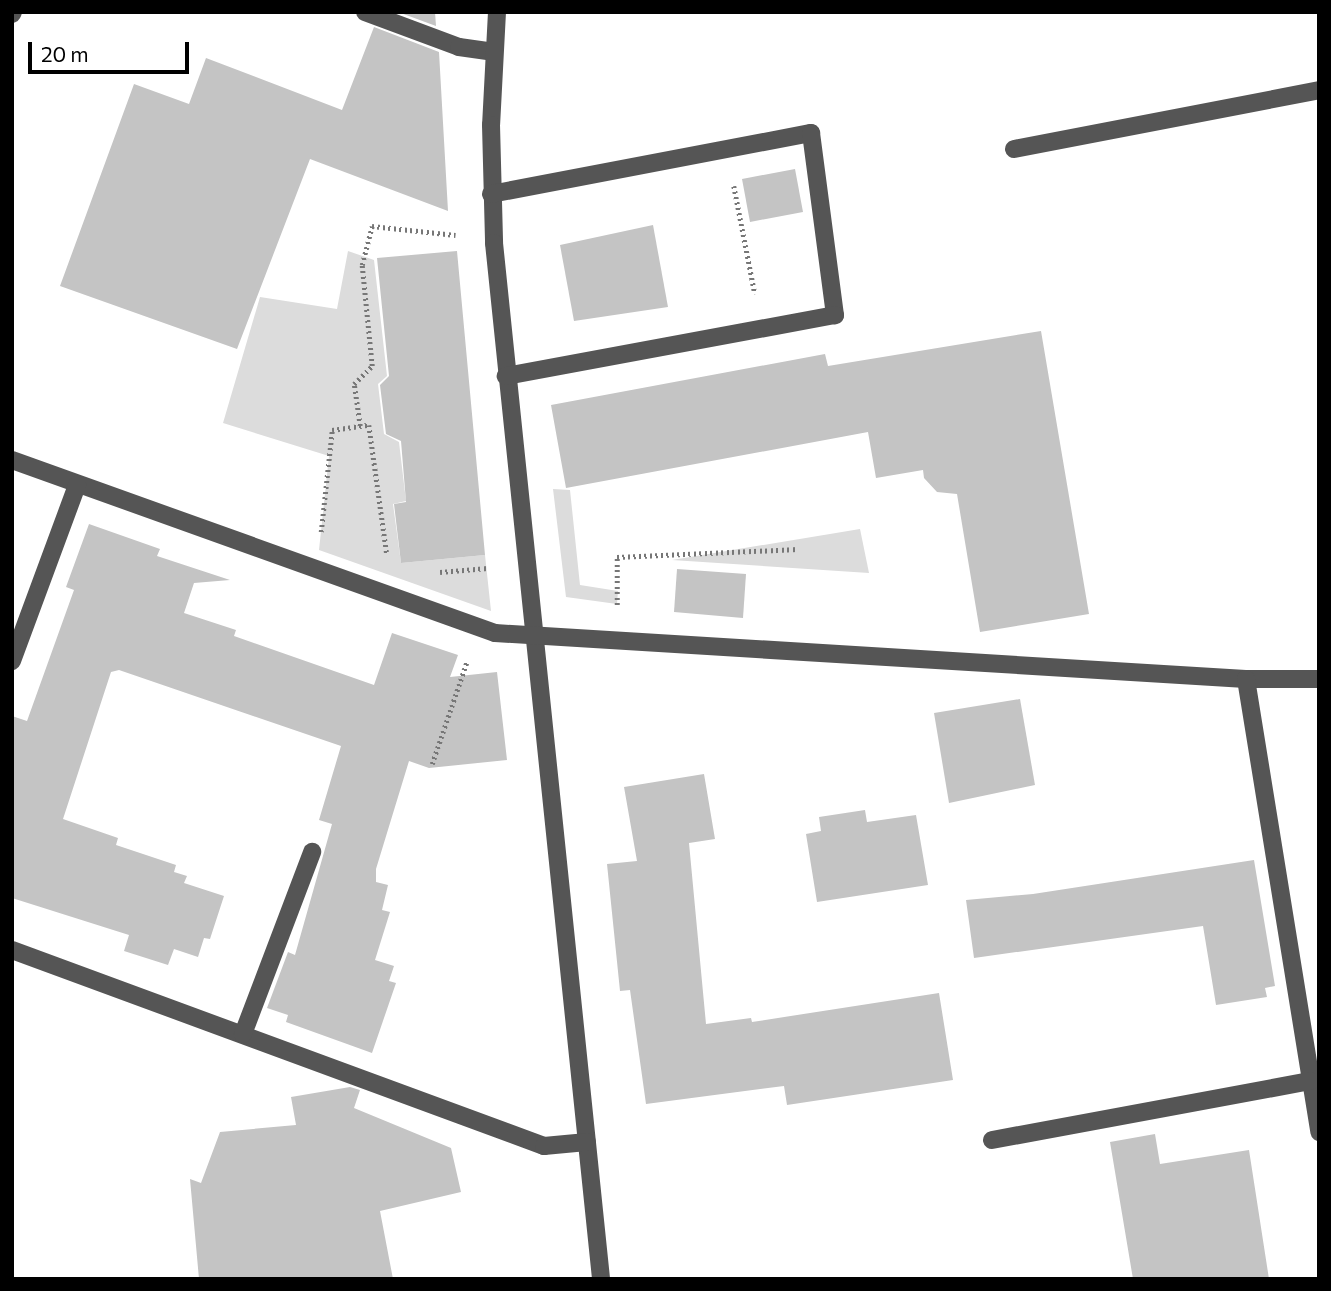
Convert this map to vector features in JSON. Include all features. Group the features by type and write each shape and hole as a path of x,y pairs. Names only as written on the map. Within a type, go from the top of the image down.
{"street":[{"path":"365,12 460,47 493,52"},
{"path":"496,12 491,194 506,376 536,636 601,1279"},
{"path":"1014,149 1319,90"},
{"path":"491,194 811,133 835,315 506,376"},
{"path":"12,460 495,634 1246,679 1319,679"},
{"path":"12,661 77,485"},
{"path":"1246,679 1319,1132"},
{"path":"243,1034 312,852"},
{"path":"12,950 544,1146 587,1142"},
{"path":"992,1140 1311,1081"}],"path":[{"path":"727,148 761,329"},
{"path":"360,426 354,384 372,366 362,265 372,226 456,235"},
{"path":"317,569 332,429 369,425 388,564"},
{"path":"617,617 617,556 798,549"},
{"path":"427,573 488,568"},
{"path":"432,764 479,627"}],"shaded area":[{"path":"348,251 374,260 387,376 378,384 384,434 399,442 406,501 393,504 401,563 485,555 491,611 319,550 329,456 223,423 260,297 337,309"},
{"path":"553,489 570,490 580,585 618,591 617,604 566,597"},
{"path":"860,529 869,573 672,560"}],"building":[{"path":"398,12 435,12 436,26"},
{"path":"374,27 439,52 448,211 310,159 237,349 60,286 134,84 189,104 206,58 342,110"},
{"path":"795,169 803,212 750,222 742,179"},
{"path":"653,225 668,307 574,321 560,245"},
{"path":"457,251 485,555 401,563 394,504 406,502 401,441 386,434 380,385 389,376 377,258"},
{"path":"1041,331 1089,614 980,632 957,494 937,492 924,478 923,470 876,478 868,432 566,488 551,405 825,354 828,366"},
{"path":"89,524 160,549 157,556 230,580 194,583 184,613 236,630 234,636 374,685 392,633 458,655 450,677 497,672 507,760 429,768 409,761 376,869 376,882 388,885 382,910 390,912 375,960 394,966 389,981 396,983 372,1053 286,1022 288,1015 267,1008 288,952 295,955 332,824 319,820 341,746 119,670 111,672 63,819 118,838 116,845 176,865 174,872 187,876 184,883 224,896 210,939 204,938 198,957 174,949 168,965 124,951 129,935 12,898 12,716 27,721 74,590 66,587"},
{"path":"677,569 746,574 743,618 674,612"},
{"path":"1020,699 1035,785 949,803 934,713"},
{"path":"704,774 715,839 689,843 706,1024 751,1018 752,1022 939,993 953,1080 787,1105 784,1086 646,1104 630,990 620,991 607,864 637,861 624,787"},
{"path":"865,810 867,822 916,815 928,885 817,902 806,834 821,831 819,817"},
{"path":"1254,860 1275,986 1265,988 1267,997 1216,1005 1203,926 974,958 966,900 1033,894"},
{"path":"350,1087 360,1090 354,1108 451,1148 461,1192 380,1211 393,1279 199,1279 190,1179 201,1183 220,1132 296,1125 291,1097"},
{"path":"1155,1134 1160,1164 1249,1150 1269,1279 1133,1279 1110,1142"}]}
